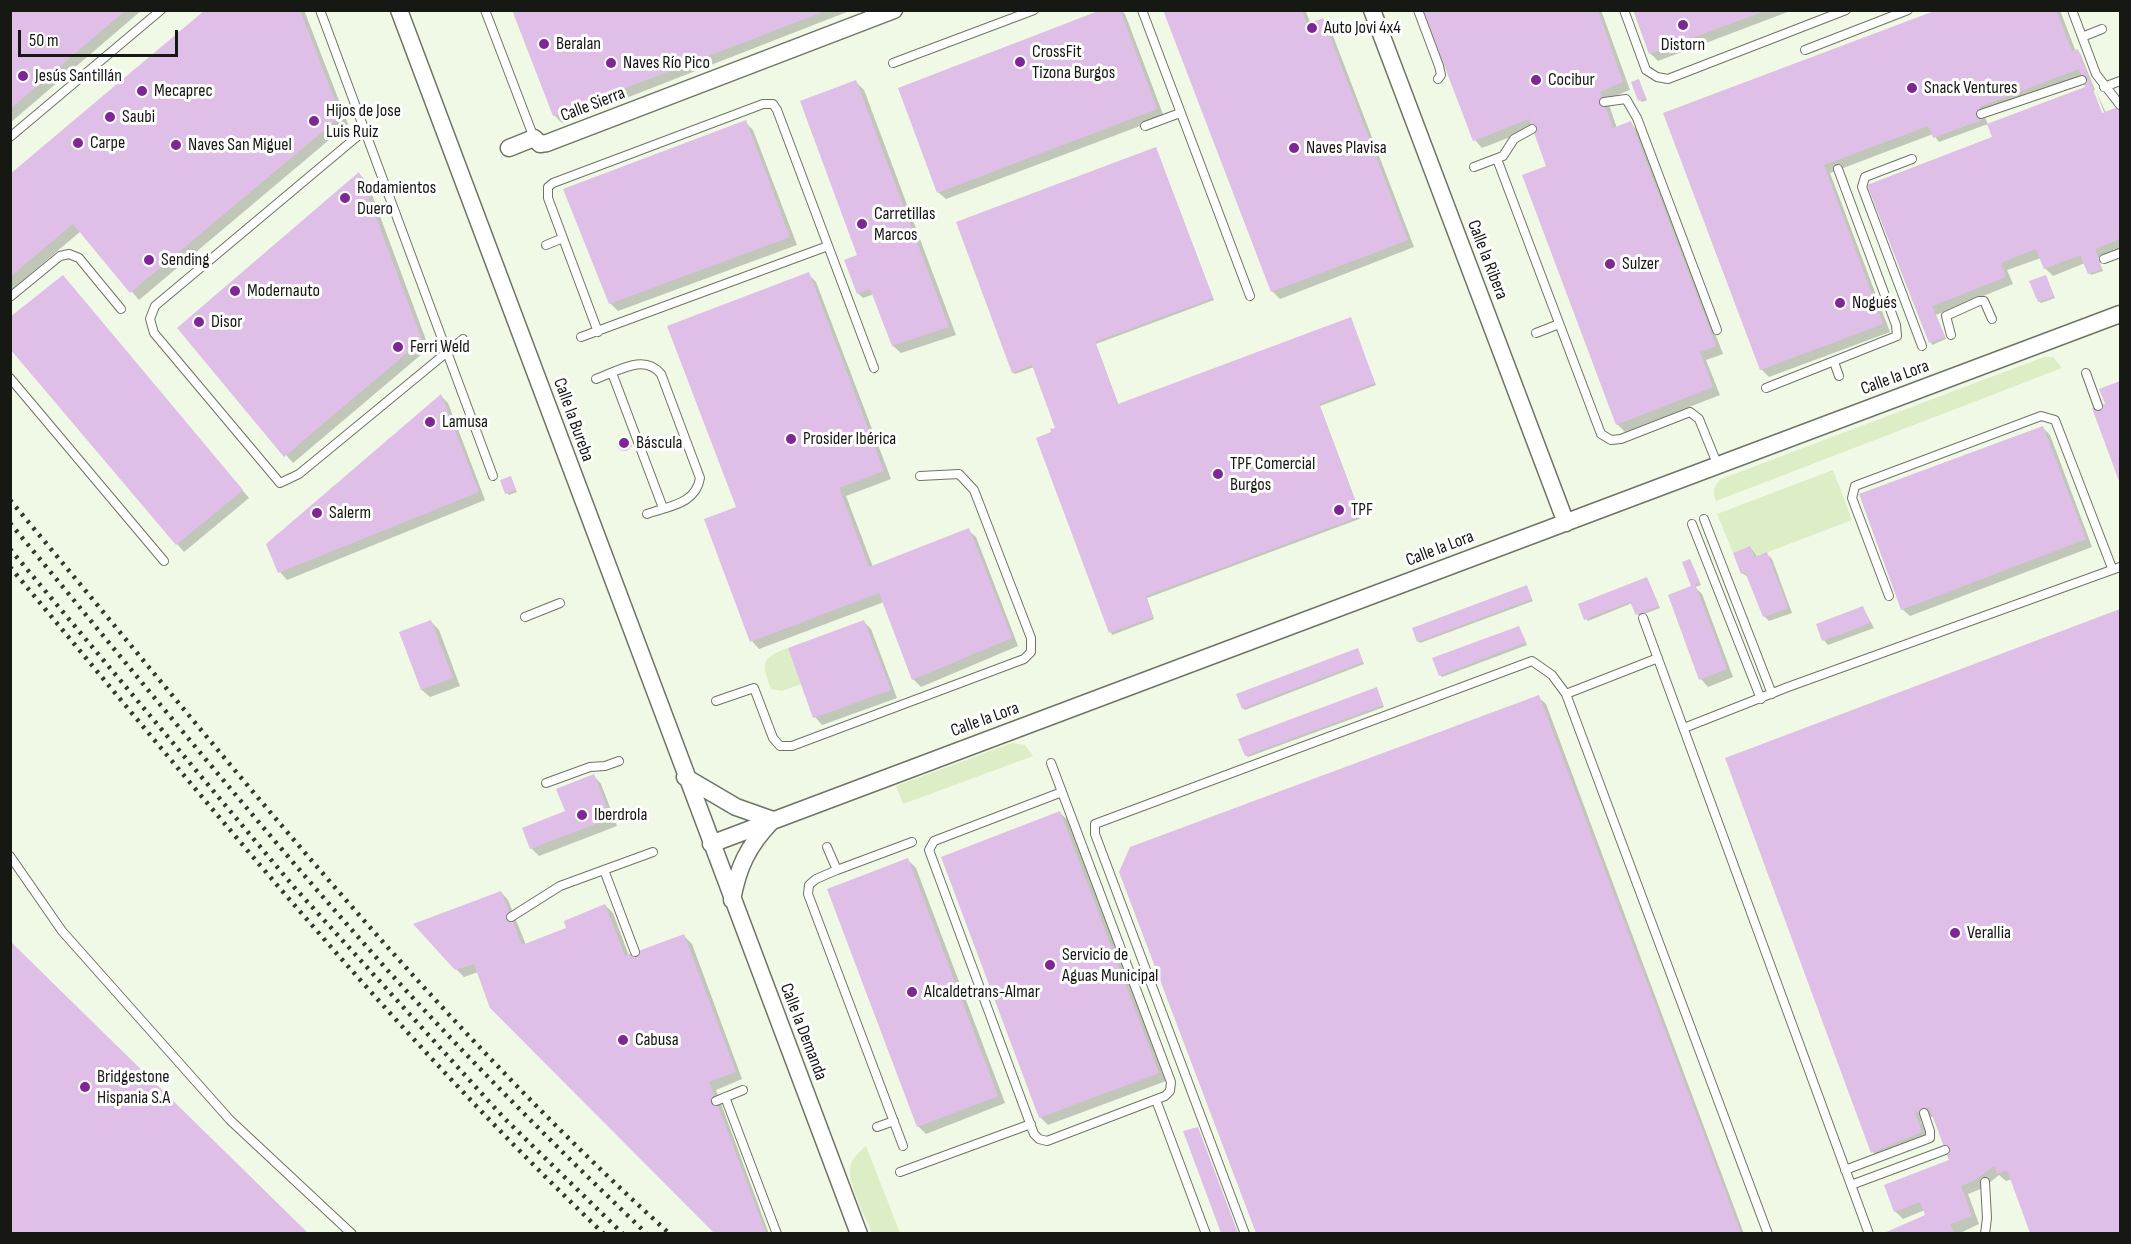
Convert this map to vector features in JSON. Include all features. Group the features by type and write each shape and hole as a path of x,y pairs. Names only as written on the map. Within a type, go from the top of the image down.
{"street":[{"name":"Calle la Bureba","path":"399,10 711,844"},
{"name":"Calle Sierra","path":"509,148 534,138 540,144 547,143 894,10"},
{"name":"Calle la Ribera","path":"1372,10 1566,523"},
{"name":"Calle la Lora","path":"711,844 2121,314"},
{"path":"686,777 736,807 773,820 745,855 736,875 732,900"},
{"name":"Calle la Demanda","path":"711,844 859,1233"}],"lane":[{"path":"10,137 161,10"},
{"path":"320,10 493,476"},
{"path":"485,10 534,138"},
{"path":"893,63 1034,10"},
{"path":"1142,10 1250,296"},
{"path":"1418,10 1439,66 1441,75 1438,79"},
{"path":"1624,10 1647,70 1657,77 1668,79 1846,10"},
{"path":"1805,50 1908,10"},
{"path":"2072,10 2082,37 2089,77 2104,87 2121,105"},
{"path":"2082,37 2102,29"},
{"path":"1982,114 2089,77"},
{"path":"2104,87 2121,81"},
{"path":"1604,102 1623,97 1637,118 1717,330"},
{"path":"598,332 548,198 548,187 553,183 763,104 772,104 777,110 874,368"},
{"path":"1145,126 1180,112"},
{"path":"1474,167 1497,159 1508,152 1514,139 1532,129"},
{"path":"365,130 155,306 150,319 154,333 280,483 299,474 463,339"},
{"path":"1497,159 1601,434 1611,440 1621,439 1690,412 1699,419 1718,466"},
{"path":"1912,159 1865,177 1862,187 1922,346"},
{"path":"1766,388 1897,336 1896,326 1838,169"},
{"path":"546,245 563,238"},
{"path":"581,337 828,246"},
{"path":"2104,259 2121,253"},
{"path":"10,297 60,256 69,254 79,258 121,309"},
{"path":"1951,335 1946,316 1969,305 1984,301 1992,319"},
{"path":"1536,333 1559,324"},
{"path":"596,379 643,362 654,365 661,374 669,394 700,478 698,489 692,497 647,514"},
{"path":"1834,362 1839,376"},
{"path":"612,373 663,508"},
{"path":"2086,373 2098,406"},
{"path":"10,378 164,561"},
{"path":"1684,728 2116,568 2055,420 2041,416 1855,486 1851,491 1852,498 1889,596"},
{"path":"716,701 754,688 773,738 780,746 792,746 1023,659 1031,652 1030,638 974,490 959,474 920,476"},
{"path":"1704,519 1772,694"},
{"path":"1692,524 1761,699"},
{"path":"525,617 560,603"},
{"path":"1642,618 1869,1233"},
{"path":"1566,694 1658,658"},
{"path":"1245,1233 1095,834 1095,824 1532,662 1552,675 1566,694 1768,1233"},
{"path":"546,783 590,766 605,766 619,761"},
{"path":"1051,763 1062,792 1171,1082 1170,1091 1156,1100 1047,1141 1039,1139 1030,1124 929,850 934,841 1062,792"},
{"path":"903,1146 808,894 809,885 816,879 912,842"},
{"path":"827,847 837,870"},
{"path":"511,917 560,886 653,852"},
{"path":"10,856 62,931 230,1120 352,1233"},
{"path":"604,870 635,952"},
{"path":"716,1101 742,1090"},
{"path":"725,1097 777,1233"},
{"path":"1156,1100 1206,1233"},
{"path":"1845,1170 1929,1138 1930,1131 1924,1113"},
{"path":"877,1127 894,1121"},
{"path":"900,1172 1030,1124"},
{"path":"1851,1185 1945,1150"},
{"path":"1985,1182 1987,1218 1985,1233"}],"green space":[{"path":"2044,357 2053,357 2062,368 1716,501 1714,489 1721,479"},
{"path":"1833,470 1852,520 1755,557 1750,546 1733,553 1717,514"},
{"path":"788,648 801,684 782,691 771,689 765,668 766,663 772,655"},
{"path":"1012,743 1025,745 1033,756 903,804 896,786"},
{"path":"866,1146 900,1233 872,1233 858,1201 850,1169 858,1153"}],"building":[{"path":"10,10 126,10 10,109"},
{"name":"Naves San Miguel","path":"205,10 300,10 341,116 130,293 73,224 10,277 10,174"},
{"name":"Naves Río Pico","path":"512,10 825,10 825,11 553,116"},
{"path":"1101,10 1120,10 1157,109 937,193 898,88"},
{"name":"Naves Plavisa","path":"1163,10 1302,10 1307,24 1323,18 1408,240 1271,292"},
{"path":"1423,10 1598,10 1623,82 1600,92 1613,128 1631,121 1716,346 1700,352 1713,387 1616,425 1522,175 1546,166 1529,119 1473,141"},
{"name":"Distorn","path":"1633,10 1765,10 1765,11 1649,54"},
{"path":"1937,10 2056,10 2072,51 2078,49 2102,113 2118,107 2120,113 2120,239 2095,249 2102,269 2088,274 2080,255 2044,269 2036,249 2001,263 2006,277 1932,306 1945,337 1929,343 1867,185 1992,137 1987,124 2085,87 2079,69 1979,107 1984,119 1933,138 1928,126 1824,165 1883,324 1760,370 1663,113"},
{"path":"1639,79 1646,98 1638,101 1631,82"},
{"path":"856,80 949,327 892,346 870,289 857,294 844,260 857,255 800,101"},
{"path":"746,120 790,237 609,304 563,189"},
{"path":"1156,147 1213,298 1095,342 1118,404 1351,317 1375,383 1319,404 1361,516 1146,596 1153,617 1109,633 1036,438 1055,428 1032,365 1012,373 956,222"},
{"path":"359,172 422,340 284,457 177,328"},
{"name":"Prosider Ibérica","path":"809,272 884,471 839,488 869,567 969,528 1012,638 912,680 879,593 750,642 704,519 736,507 667,326"},
{"path":"63,275 243,490 176,545 10,349 10,317"},
{"path":"2046,275 2054,296 2038,302 2029,281"},
{"path":"2120,381 2120,484 2092,408 2105,404 2099,389"},
{"path":"441,394 479,492 278,573 266,544"},
{"path":"2043,426 2086,539 1901,610 1859,494"},
{"name":"Báscula","path":"624,437 629,439 631,444 629,449 624,451 619,449 617,444 619,439"},
{"path":"511,476 516,490 505,494 500,480"},
{"path":"1750,546 1755,557 1767,552 1788,608 1763,617 1745,572 1741,574 1733,553"},
{"path":"1690,559 1700,582 1695,584 1727,669 1699,680 1668,595 1691,586 1682,562"},
{"path":"1647,577 1659,606 1636,615 1630,602 1584,620 1578,604"},
{"path":"1527,585 1532,599 1417,642 1412,628"},
{"path":"1863,606 1870,623 1822,641 1816,624"},
{"name":"Verallia","path":"2120,609 2120,1233 2030,1233 2007,1170 1997,1174 1994,1166 1975,1180 1961,1186 1972,1216 1950,1224 1954,1233 1884,1233 1925,1215 1920,1202 1894,1212 1884,1185 1949,1160 1929,1107 1915,1113 1922,1132 1871,1153 1725,758"},
{"path":"431,620 453,678 421,690 399,632"},
{"path":"864,620 891,690 813,718 788,648"},
{"path":"1519,626 1526,642 1439,676 1432,658"},
{"path":"1358,648 1363,662 1242,709 1236,694"},
{"path":"1377,687 1383,705 1245,756 1238,739"},
{"path":"1539,695 1741,1233 1256,1233 1119,872 1130,847"},
{"name":"Iberdrola","path":"594,774 611,818 530,849 522,828 565,811 556,789"},
{"name":"Servicio de Aguas Municipal","path":"1060,811 1159,1073 1039,1118 941,857"},
{"name":"Alcaldetrans-Almar","path":"908,858 998,1096 917,1127 827,889"},
{"name":"Cabusa","path":"501,891 522,945 566,928 564,921 605,904 625,956 684,934 736,1072 709,1082 766,1233 714,1233 490,1008 474,964 455,970 413,924"},
{"name":"Bridgestone Hispania S.A","path":"10,941 308,1233 10,1233"},
{"path":"1198,1127 1238,1233 1221,1233 1183,1131"}],"railway":[{"path":"10,500 247,785 409,971 493,1062 670,1234"},
{"path":"10,523 246,807 391,974 453,1041 581,1171 647,1234"},
{"path":"10,549 294,887 504,1118 623,1234"},
{"path":"10,567 225,824 371,993 524,1156 604,1234"}],"place":[{"name":"Distorn","path":"1683,25"},
{"name":"Auto Jovi 4x4","path":"1312,28"},
{"name":"Beralan","path":"544,44"},
{"name":"CrossFit Tizona Burgos","path":"1020,62"},
{"name":"Naves Río Pico","path":"611,63"},
{"name":"Jesús Santillán","path":"23,76"},
{"name":"Cocibur","path":"1536,80"},
{"name":"Snack Ventures","path":"1912,88"},
{"name":"Mecaprec","path":"142,91"},
{"name":"Saubi","path":"110,117"},
{"name":"Hijos de Jose Luis Ruiz","path":"314,121"},
{"name":"Carpe","path":"78,143"},
{"name":"Naves San Miguel","path":"176,145"},
{"name":"Naves Plavisa","path":"1294,148"},
{"name":"Rodamientos Duero","path":"345,198"},
{"name":"Carretillas Marcos","path":"862,224"},
{"name":"Sending","path":"149,260"},
{"name":"Sulzer","path":"1610,264"},
{"name":"Modernauto","path":"235,291"},
{"name":"Nogués","path":"1840,303"},
{"name":"Disor","path":"199,322"},
{"name":"Ferri Weld","path":"398,347"},
{"name":"Lamusa","path":"430,422"},
{"name":"Prosider Ibérica","path":"791,439"},
{"name":"Báscula","path":"624,443"},
{"name":"TPF Comercial Burgos","path":"1218,474"},
{"name":"TPF","path":"1339,510"},
{"name":"Salerm","path":"317,513"},
{"name":"Iberdrola","path":"582,815"},
{"name":"Verallia","path":"1955,933"},
{"name":"Servicio de Aguas Municipal","path":"1050,965"},
{"name":"Alcaldetrans-Almar","path":"912,992"},
{"name":"Cabusa","path":"623,1040"},
{"name":"Bridgestone Hispania S.A","path":"85,1087"}]}
